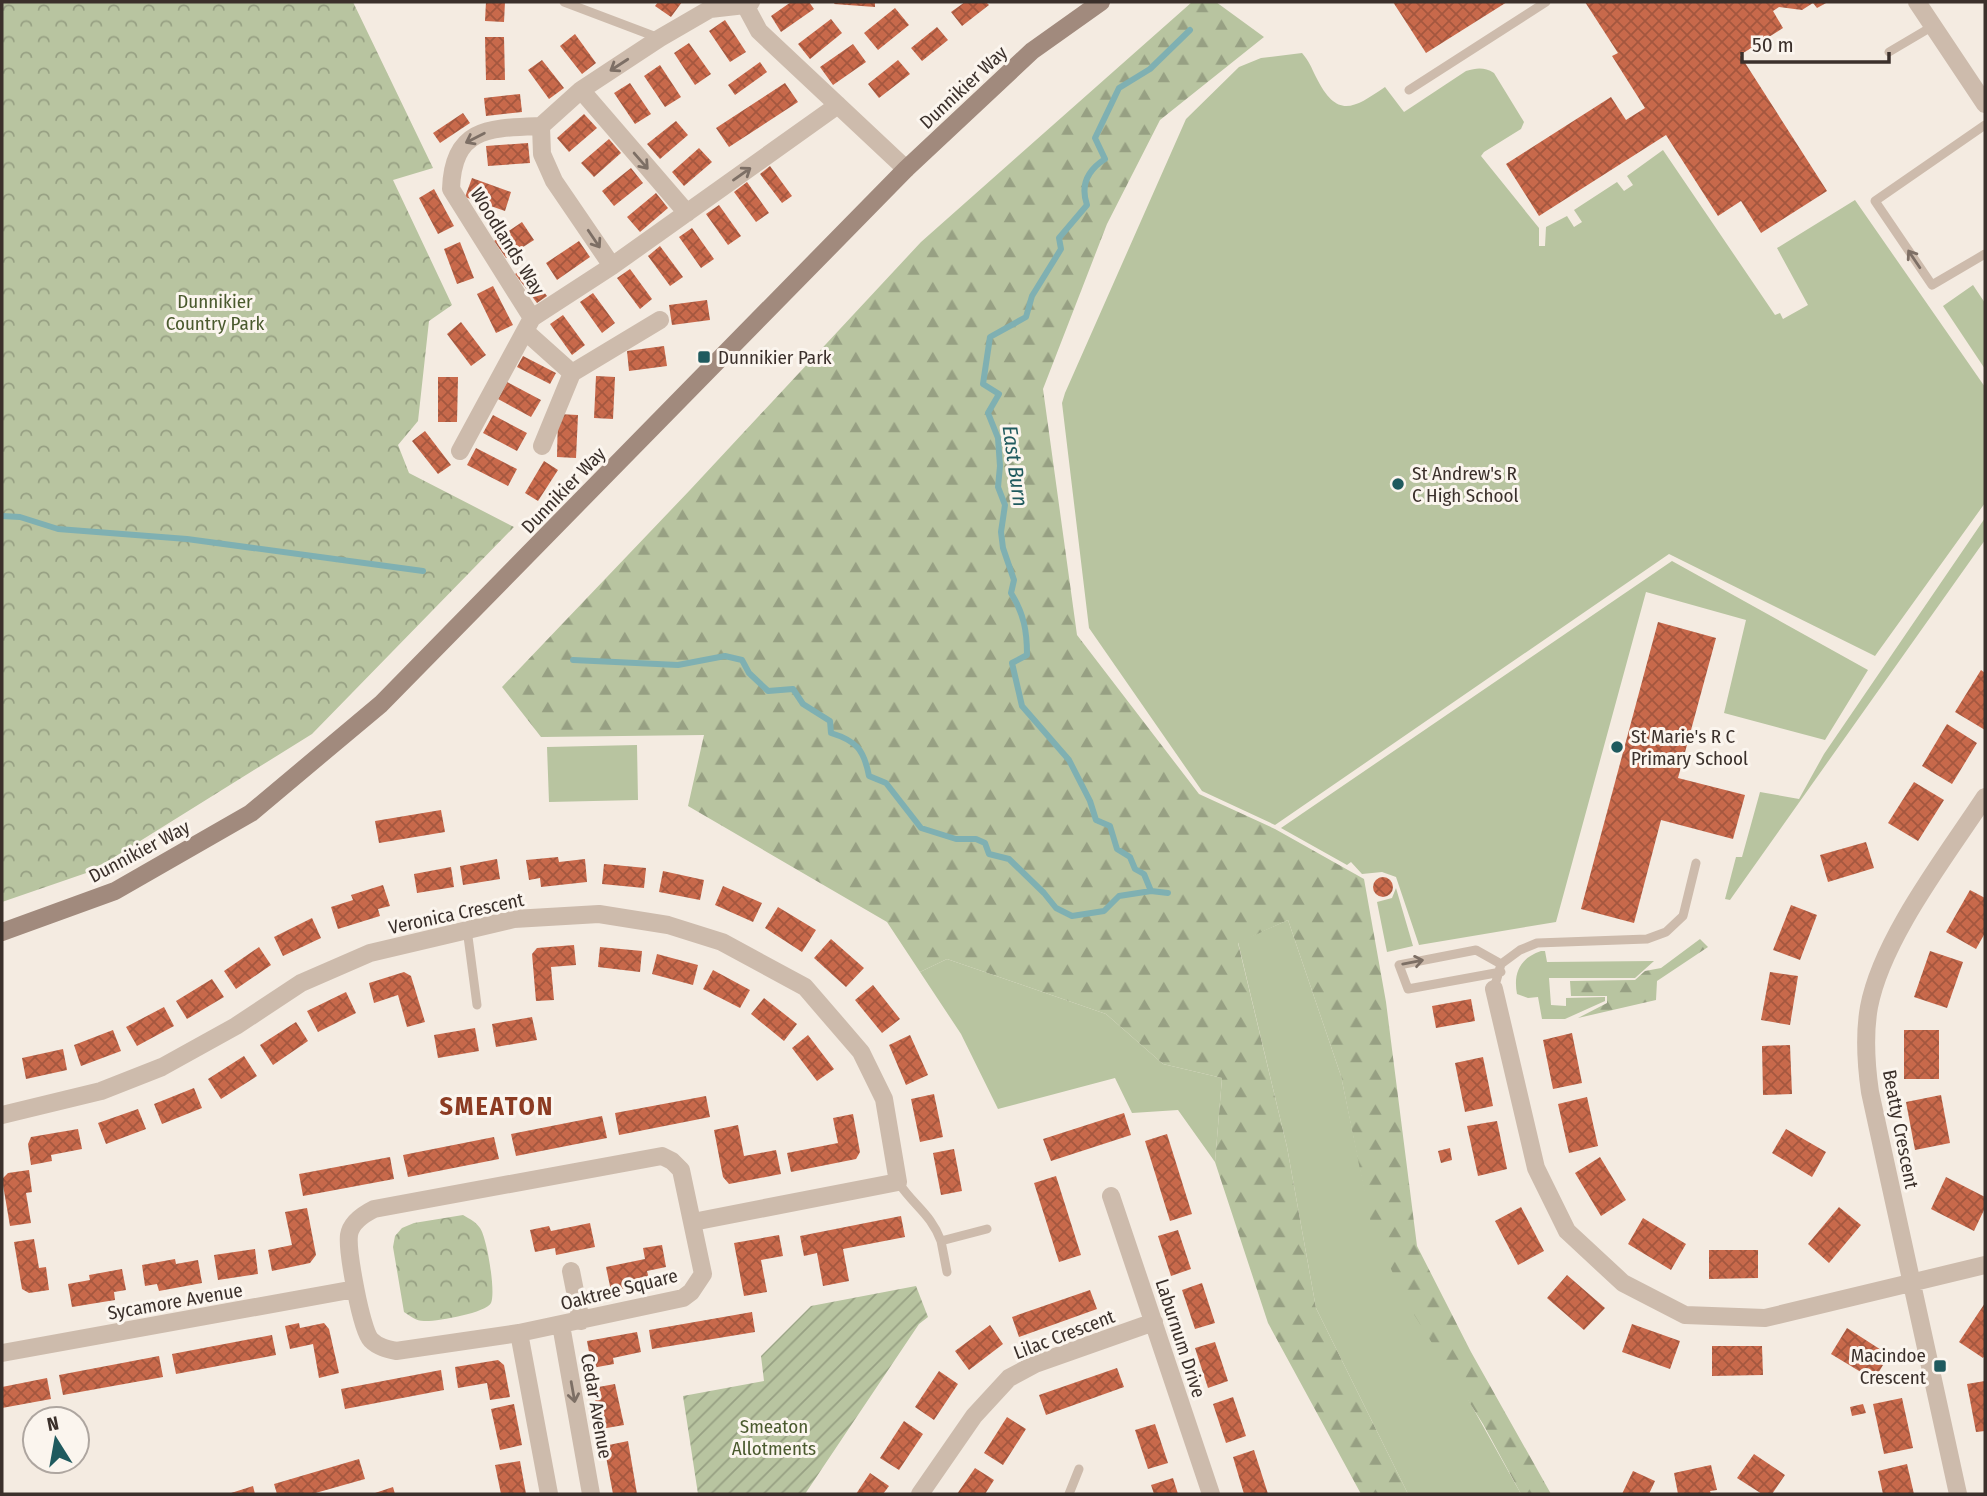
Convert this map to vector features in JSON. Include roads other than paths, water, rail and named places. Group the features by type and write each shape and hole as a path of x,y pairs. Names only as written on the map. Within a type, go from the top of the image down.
{"main road":[{"name":"Dunnikier Way","path":"2,932 115,891 251,813 381,704 906,169 1032,51 1101,2"}],"street":[{"path":"1917,2 1985,104"},
{"path":"612,266 554,181 542,154 541,126 581,90 710,9 745,3 760,31 906,169"},
{"path":"581,90 687,213"},
{"path":"460,451 528,325 838,106"},
{"name":"Woodlands Way","path":"541,126 501,127 470,138 461,147 452,173 451,189 528,325 572,373"},
{"path":"542,446 572,373 660,320"},
{"name":"Beatty Crescent","path":"1958,1494 1867,1069 1869,1007 1876,980 1912,908 1985,797"},
{"name":"Veronica Crescent","path":"2,1115 101,1091 162,1067 236,1026 301,983 370,953 514,919 599,914 668,925 722,942 804,988 861,1052 884,1099 898,1182"},
{"path":"1499,975 1536,1168 1567,1231 1623,1283 1685,1315 1765,1318 1985,1265"},
{"name":"Oaktree Square","path":"662,1156 681,1170 703,1274 691,1292 682,1298 519,1333 396,1351 384,1349 367,1334 355,1289 349,1235 360,1216 374,1209 662,1156"},
{"path":"693,1222 898,1182"},
{"name":"Laburnum Drive","path":"1111,1196 1211,1494"},
{"path":"571,1272 581,1321"},
{"name":"Sycamore Avenue","path":"2,1353 355,1289"},
{"name":"Lilac Crescent","path":"920,1494 974,1416 1009,1378 1035,1364 1154,1322"},
{"name":"Cedar Avenue","path":"561,1325 591,1494"},
{"path":"519,1333 550,1494"}],"lane":[{"path":"564,2 660,38"},
{"path":"1409,90 1546,2"},
{"path":"1889,52 1933,26"},
{"path":"1985,125 1875,201 1932,285 1985,254"},
{"path":"1499,975 1476,950 1399,965 1408,989 1499,975 1520,950 1538,943 1647,939 1666,932 1683,916 1696,863"},
{"path":"467,929 477,1005"},
{"path":"898,1182 935,1225 947,1272"},
{"path":"941,1241 986,1229"},
{"path":"1069,1494 1079,1469"}],"waterway":[{"name":"East Burn","path":"1151,891 1144,874 1135,869 1130,857 1117,849 1110,826 1096,820 1090,801 1069,760 1022,706 1012,663 1027,655 1026,638 1022,616 1011,593 1014,580 1003,548 1001,532 1005,505 998,487 998,438 988,413 999,394 983,384 990,337 1026,317 1032,296 1061,249 1059,238 1087,205 1084,191 1087,179 1094,168 1105,159 1095,138 1119,88 1150,69 1190,30"},
{"path":"2,516 20,517 58,529 187,539 423,571"},
{"path":"573,660 678,665 725,656 742,660 749,673 768,691 793,689 803,704 830,721 831,733 847,739 858,748 865,759 869,776 886,783 921,828 956,839 976,839 985,843 989,854 1009,859 1056,908 1072,916 1104,911 1119,896 1151,891 1168,893"}],"place":[{"name":"Dunnikier Park","path":"704,357"},
{"name":"St Andrew's R C High School","path":"1398,484"},
{"name":"St Marie's R C Primary School","path":"1617,747"},
{"name":"Macindoe Crescent","path":"1940,1366"}],"district":[{"name":"SMEATON","path":"497,1106"}],"park label":[{"name":"Dunnikier Country Park","path":"215,312"},
{"name":"Smeaton Allotments","path":"774,1437"}]}
